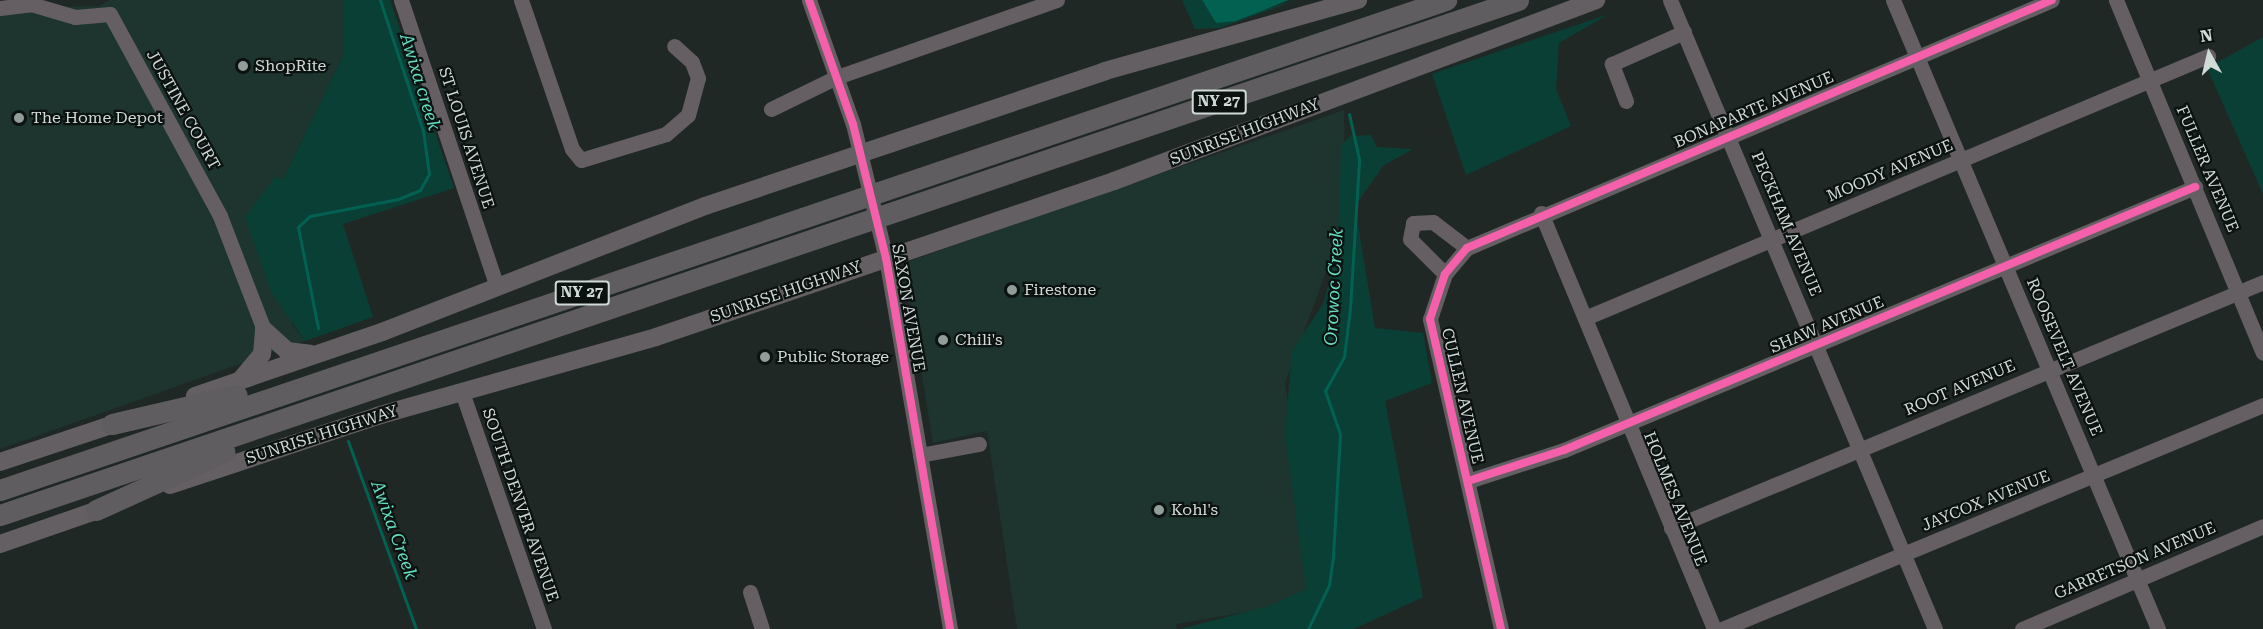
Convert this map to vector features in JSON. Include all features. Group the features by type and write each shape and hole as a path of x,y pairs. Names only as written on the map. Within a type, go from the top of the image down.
{"highway":[{"name":"NY 27","path":"0,490 1446,0"},
{"name":"SUNRISE HIGHWAY","path":"0,515 1518,0"},
{"path":"112,424 296,378 334,375"},
{"path":"96,510 338,400"}],"main road":[{"path":"0,462 315,355 657,224 861,153 1123,65 1358,0"},
{"name":"SUNRISE HIGHWAY","path":"0,544 96,510 462,392 629,345 886,258 1170,161 1596,0"},
{"path":"264,330 287,351 315,355"},
{"path":"239,381 258,361 264,330"}],"street":[{"name":"ST LOUIS AVENUE","path":"401,0 497,287"},
{"path":"521,0 572,149 581,160 666,135 688,115 698,78 692,62 674,46"},
{"name":"SAXON AVENUE","path":"809,0 861,153 886,258 950,629"},
{"path":"771,109 837,77 1057,0"},
{"name":"PECKHAM AVENUE","path":"1670,0 1730,134 1935,629"},
{"name":"ROOSEVELT AVENUE","path":"1893,0 2158,629"},
{"name":"BONAPARTE AVENUE","path":"1467,248 1541,213 2052,0"},
{"name":"FULLER AVENUE","path":"2116,0 2263,353"},
{"name":"JUSTINE COURT","path":"0,8 31,4 75,17 110,14 220,216 264,330"},
{"path":"1626,101 1612,64 1684,32"},
{"name":"MOODY AVENUE","path":"1585,318 2208,56"},
{"name":"SHAW AVENUE","path":"1468,481 1504,473 1629,423 1816,343 2195,187"},
{"name":"HOLMES AVENUE","path":"1541,213 1714,629"},
{"path":"1445,274 1410,239 1413,224 1433,222 1467,248"},
{"name":"CULLEN AVENUE","path":"1467,248 1445,274 1431,319 1501,629"},
{"name":"ROOT AVENUE","path":"1671,528 2263,282"},
{"name":"SOUTH DENVER AVENUE","path":"462,392 544,629"},
{"name":"JAYCOX AVENUE","path":"1722,629 2263,405"},
{"path":"920,455 979,444"},
{"name":"GARRETSON AVENUE","path":"2022,629 2263,526"},
{"path":"750,592 762,629"}],"shaded area":[{"path":"110,0 343,0 343,56 283,179 292,325 305,341 0,449 0,8 99,6"},
{"path":"343,0 390,0 454,188 343,224 373,317 305,341 271,292 245,217 275,177 283,179 343,56"},
{"path":"1182,0 1202,0 1216,23 1297,0 1220,28 1195,29"},
{"path":"1202,0 1289,0 1236,21 1216,23"},
{"path":"1609,14 1559,43 1556,89 1571,126 1466,175 1432,74"},
{"path":"2263,37 2263,194 2207,68"},
{"path":"1344,110 1346,218 1285,383 1318,600 1176,624 1177,629 1017,629 987,431 933,443 904,263"},
{"path":"1371,135 1377,147 1413,149 1383,166 1355,206 1375,328 1423,333 1432,383 1385,401 1423,597 1354,629 1180,629 1269,606 1306,589 1285,434 1292,351 1323,304 1338,247 1341,146 1350,136"}],"waterway":[{"name":"Awixa creek","path":"318,328 298,227 310,216 398,199 420,190 429,174 423,131 380,0"},
{"name":"Orowoc Creek","path":"1308,629 1329,585 1333,556 1340,434 1325,391 1344,357 1350,308 1359,159 1349,114"},
{"name":"Awixa Creek","path":"348,441 416,629"}],"cycle path":[{"path":"809,0 853,124 886,258 950,629"},
{"path":"1501,629 1430,319 1445,274 1467,248 2052,0"},
{"path":"1468,481 1564,450 2195,187"}],"place":[{"name":"ShopRite","path":"243,66"},
{"name":"The Home Depot","path":"19,118"},
{"name":"Firestone","path":"1012,290"},
{"name":"Chili's","path":"943,340"},
{"name":"Public Storage","path":"765,357"},
{"name":"Kohl's","path":"1159,510"}]}
